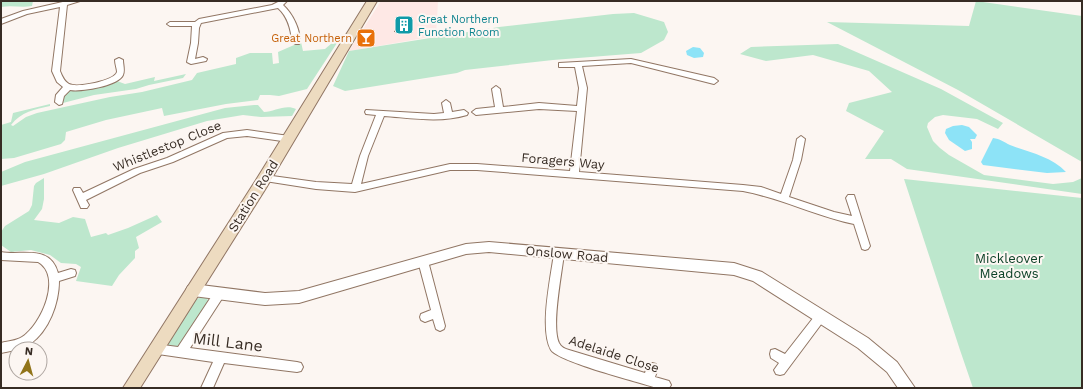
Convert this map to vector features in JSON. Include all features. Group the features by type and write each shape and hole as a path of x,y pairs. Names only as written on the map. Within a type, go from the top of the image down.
{"main road":[{"name":"Station Road","path":"131,388 265,178 372,1"}],"street":[{"path":"1,22 24,12 77,1"},
{"path":"170,24 196,24 204,19 282,3 289,14 295,31 296,42"},
{"path":"64,4 56,71 57,78 62,85 68,88 77,88 114,80 119,76 121,71 119,60"},
{"path":"191,72 191,53 195,40 196,24"},
{"path":"191,62 203,59"},
{"path":"562,65 631,61 714,81"},
{"path":"574,175 583,88 578,64"},
{"path":"59,102 60,95 68,88"},
{"path":"496,89 499,109"},
{"path":"446,103 449,116"},
{"path":"476,112 539,106 581,109"},
{"path":"368,112 434,117 464,113"},
{"path":"355,188 364,156 381,113"},
{"name":"Whistlestop Close","path":"81,198 137,171 170,160 226,135 248,133 289,139"},
{"path":"784,198 797,160 801,139"},
{"name":"Foragers Way","path":"265,178 336,188 355,188 367,187 450,167 462,166 743,188 761,191 834,216 856,221"},
{"path":"851,198 864,246"},
{"name":"Onslow Road","path":"193,290 218,294 276,299 299,297 423,261 475,248 489,247 741,270 757,276 863,343 892,367 907,388"},
{"name":"Adelaide Close","path":"560,254 552,326 552,336 556,348 567,355 665,385"},
{"path":"1,256 9,258 32,256 41,258 52,268 55,278 51,301 35,332 23,342 1,348"},
{"path":"423,261 440,326"},
{"path":"55,278 71,272"},
{"path":"181,352 218,294"},
{"path":"425,317 437,313"},
{"path":"775,354 783,366 820,316"},
{"name":"Mill Lane","path":"156,349 297,367"},
{"path":"207,388 221,357"},
{"path":"649,380 652,368"}],"shaded area":[{"path":"381,1 438,1 436,36 349,51"}],"green space":[{"path":"1,1 33,1 32,6 1,7"},
{"path":"976,1 1082,16 1082,162 958,90 827,22 969,26"},
{"path":"634,13 664,22 668,32 664,40 641,53 553,60 465,70 457,73 345,91 333,86 349,51 499,27"},
{"path":"301,42 303,51 325,49 332,43 337,43 307,89 279,96 260,95 258,100 226,104 164,116 162,108 106,120 66,132 65,140 61,144 14,158 1,159 1,125 11,122 13,113 50,104 50,106 24,114 11,125 13,126 26,117 37,113 110,97 142,92 192,80 197,73 236,64 236,58 250,53 272,53 273,64 279,63 278,52"},
{"path":"838,44 941,89 1003,123 998,129 977,119 943,115 935,117 928,123 927,127 933,141 949,155 984,175 1053,184 1073,182 1082,178 1082,194 907,169 891,159 865,159 884,131 846,111 849,103 892,92 869,71 813,55 766,61 740,54 751,47"},
{"path":"186,74 183,78 136,89 94,95 63,103 63,98 67,92 71,91 117,81 125,84 155,77 154,81"},
{"path":"258,105 264,112 288,107 296,109 292,116 261,117 243,115 207,121 118,148 44,174 1,186 1,172 25,162 225,108"},
{"path":"44,178 44,199 42,209 34,220 59,223 73,217 85,219 91,237 106,233 108,235 157,215 162,222 136,237 139,248 135,251 135,258 119,275 112,286 76,281 81,267 76,264 61,263 50,255 31,250 11,252 1,245 1,232 5,226 29,211 32,205 34,186"},
{"name":"Mickleover Meadows","path":"904,179 1082,198 1082,388 973,388"},
{"path":"201,297 207,297 208,304 180,345 174,347 168,345 166,343 195,300"}],"water":[{"path":"693,47 700,48 704,53 703,57 694,58 687,55 686,51"},
{"path":"962,125 969,127 977,135 975,139 970,139 972,142 972,149 965,151 949,140 945,133 946,129 953,126"},
{"path":"993,138 1054,162 1066,172 1047,173 983,165 981,162"}],"building":[{"name":"Great Northern Function Room","path":"400,21 411,23 405,33 394,32"}],"place":[{"name":"Great Northern Function Room","path":"404,25"},
{"name":"Great Northern","path":"366,38"}]}
